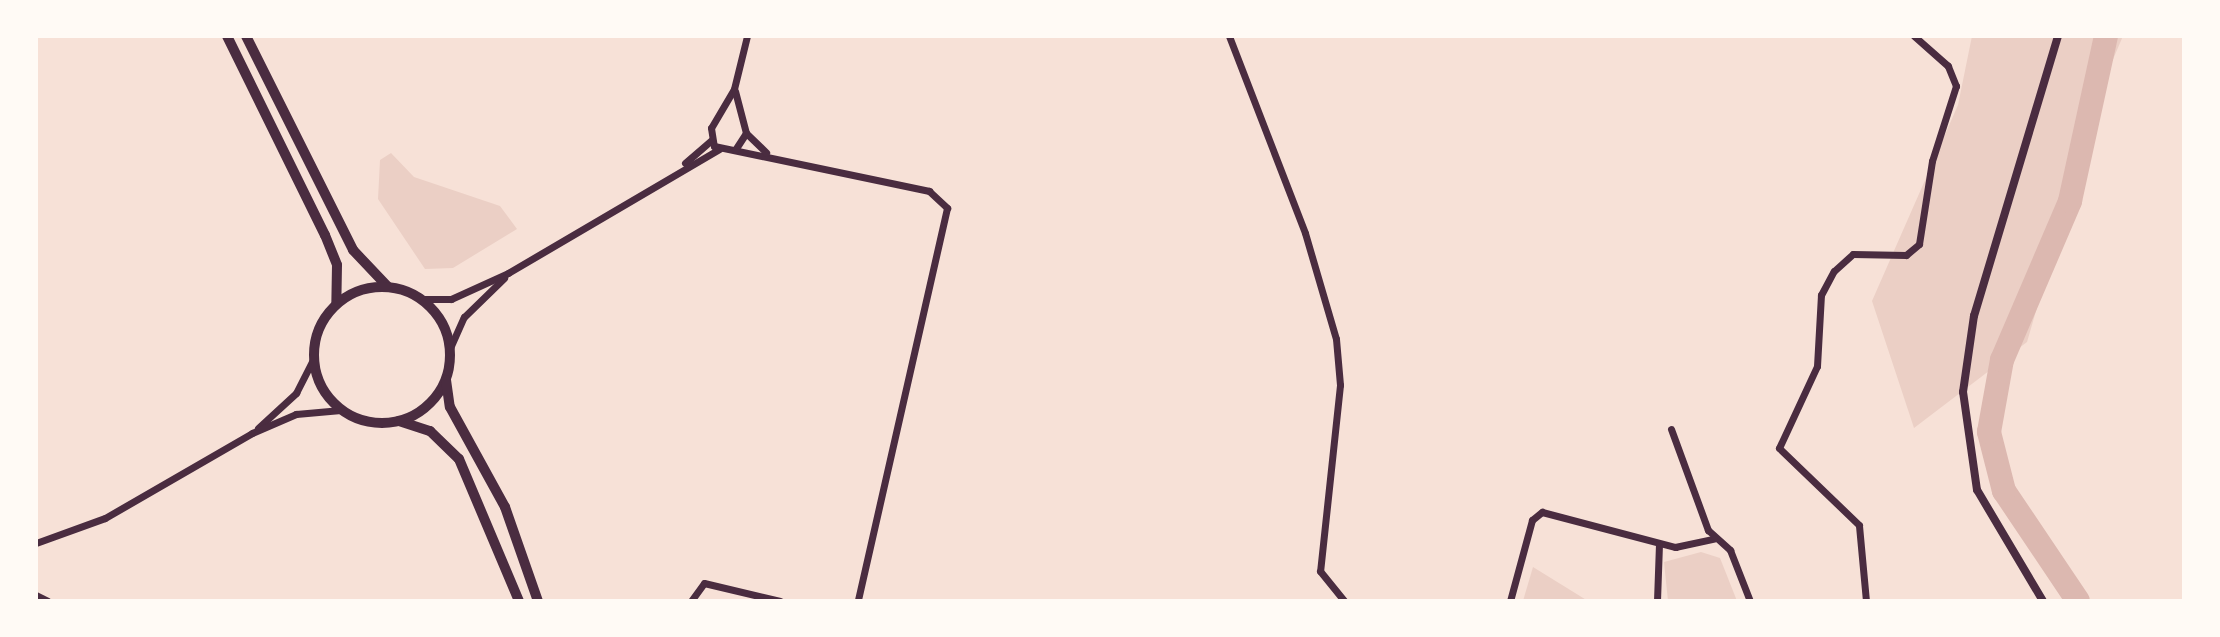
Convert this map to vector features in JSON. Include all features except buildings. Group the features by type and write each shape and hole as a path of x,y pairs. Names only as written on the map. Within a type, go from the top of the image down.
{"main road":[{"path":"227,36 337,265 336,304 318,329 313,359 317,379 341,410 369,422 399,421 430,431 459,459 519,601"},
{"path":"246,36 353,250 388,287 422,299 441,321 450,348 446,378 450,407 505,507 538,601"},
{"path":"336,304 388,287"},
{"path":"399,421 435,397 446,378"}],"street":[{"path":"719,149 711,140 711,128 723,116 734,89 747,36"},
{"path":"1229,36 1308,242 1336,339 1340,385 1320,571 1344,601"},
{"path":"1866,601 1859,525 1830,491 1785,462 1779,448 1817,366 1821,295 1834,271 1853,254 1906,255 1919,244 1932,161 1956,86 1948,66 1914,36"},
{"path":"2043,601 1977,490 1963,392 1974,316 2058,36"},
{"path":"734,89 739,120 746,133 766,152"},
{"path":"723,116 739,120"},
{"path":"735,150 746,133"},
{"path":"684,165 711,140"},
{"path":"422,299 451,299 508,273 684,165 719,149 766,152 929,191 947,208 858,601"},
{"path":"450,348 464,317 508,273"},
{"path":"252,433 296,393 313,359"},
{"path":"36,543 105,518 252,433 296,414 341,410"},
{"path":"1671,429 1714,539 1733,554 1750,601"},
{"path":"1510,601 1536,514 1659,544 1690,547 1714,539"},
{"path":"1657,601 1659,544"},
{"path":"691,601 704,583 780,601"},
{"path":"36,595 48,601"}],"shaded area":[{"path":"1972,36 2123,36 2102,85 2027,342 1914,428 1872,301 1958,105"},
{"path":"391,153 414,177 500,206 517,229 453,268 425,269 378,199 380,160"},
{"path":"1701,552 1720,558 1737,601 1668,601 1664,562"},
{"path":"1533,567 1588,601 1523,601"}],"waterway":[{"path":"2078,601 2004,491 1989,432 2002,360 2070,201 2106,36"}]}
